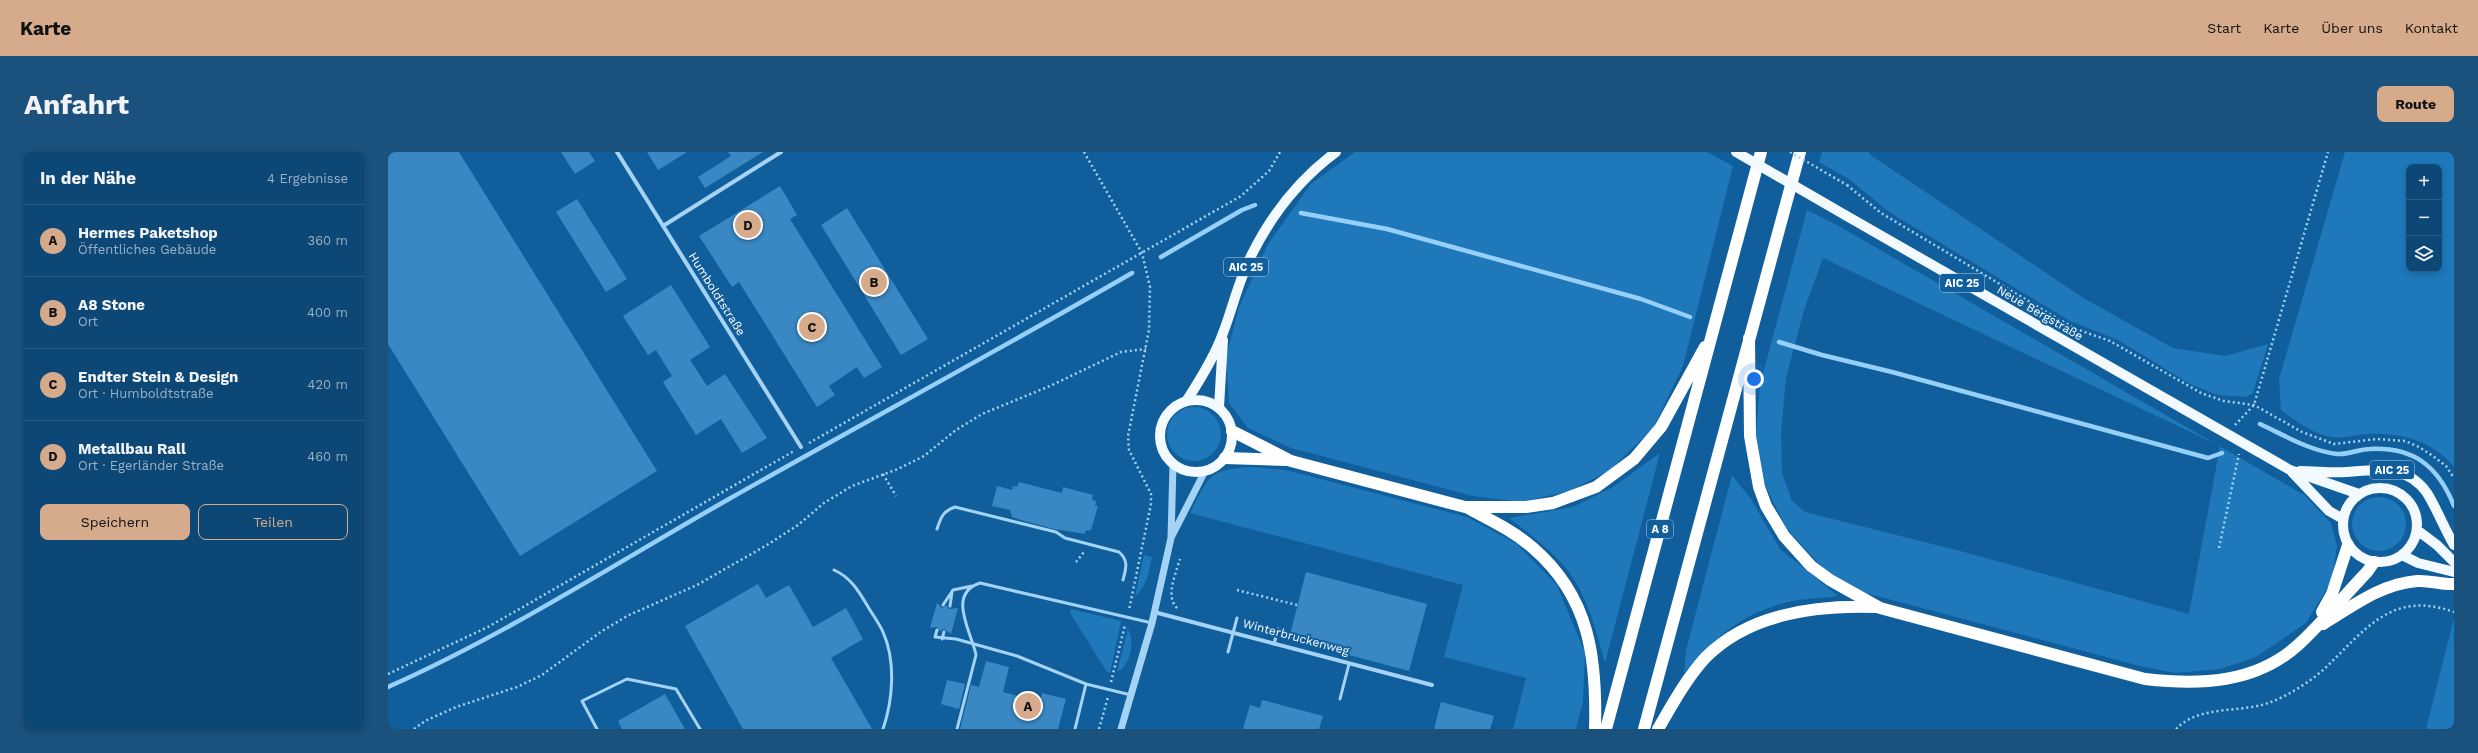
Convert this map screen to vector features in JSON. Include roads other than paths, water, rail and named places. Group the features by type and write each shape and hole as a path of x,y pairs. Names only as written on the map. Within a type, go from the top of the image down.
{"highway":[{"name":"A 8","path":"1606,729 1761,152"},
{"path":"1644,729 1800,152"},
{"path":"1465,507 1526,507 1553,503 1596,487 1615,474 1634,459 1661,427 1714,329"},
{"path":"1749,338 1751,444 1755,470 1766,506 1784,536 1811,566 1846,590 1880,608"},
{"path":"1232,431 1291,461 1465,507 1506,529 1533,548 1570,591 1582,617 1593,652 1595,729"},
{"path":"1225,458 1291,461"},
{"path":"2310,632 2332,594 2348,544"},
{"path":"1658,729 1680,692 1706,658 1724,642 1742,631 1764,621 1799,611 1847,606 1880,608 2145,679 2178,683 2218,682 2239,677 2278,659 2298,646 2367,572 2374,562"},
{"path":"2310,632 2375,592 2394,584 2419,581 2454,584"}],"main road":[{"name":"AIC 25","path":"1187,400 1223,335 1241,279 1267,226 1282,204 1319,165 1336,152"},
{"name":"Neue Bergstraße","path":"1736,152 2241,444 2290,470"},
{"name":"AIC 25","path":"1219,407 1223,335"},
{"path":"1198,399 1219,407 1225,414 1232,431 1230,450 1225,458 1216,466 1205,471 1188,471 1173,465 1165,456 1160,446 1159,434 1161,422 1167,412 1176,404 1187,400 1198,399"},
{"name":"AIC 25","path":"2290,470 2345,472 2379,469 2405,474 2416,481 2428,494 2454,545"},
{"name":"AIC 25","path":"2290,470 2359,494 2378,488 2397,492 2412,506 2417,522 2417,530"},
{"name":"AIC 25","path":"2290,470 2329,511 2343,519"},
{"path":"2359,494 2351,501 2343,519 2344,537 2356,554 2374,562 2393,560 2402,555 2412,544 2417,530 2454,562"},
{"path":"2402,555 2418,563 2454,572"}],"street":[{"name":"Humboldtstraße","path":"617,152 801,447"},
{"path":"663,226 781,152"},
{"path":"1121,729 1152,623 1171,538 1173,465"},
{"path":"1171,538 1205,471"},
{"name":"Winterbruckenweg","path":"1154,612 1432,685"}],"lane":[{"path":"937,529 941,516 947,510 955,507 1056,532 1065,538 1119,552 1125,557 1127,564 1123,580"},
{"path":"834,570 843,574 856,587 883,633 891,662 891,685 888,716 884,729"},
{"path":"943,605 953,590 980,583 1152,623"},
{"path":"957,729 976,655 963,618 965,593 972,586"},
{"path":"950,606 953,590"},
{"path":"1228,652 1237,618"},
{"path":"1274,644 1278,629"},
{"path":"937,630 935,637 942,639 956,639 974,646 1017,656 1086,684 1131,695"},
{"path":"942,639 944,632"},
{"path":"1340,699 1349,664"},
{"path":"597,729 582,701 627,679 676,689 700,729"},
{"path":"1075,729 1086,684"}],"waterway":[{"path":"1161,257 1242,210 1255,205"},
{"path":"1301,213 1387,229 1641,299 1690,317"},
{"path":"388,687 476,644 518,621 729,499 1132,273"},
{"path":"1779,342 1822,355 1892,372 2208,458 2222,453"},
{"path":"2260,424 2317,450 2341,454 2366,449 2386,449 2399,451 2412,456 2432,470 2448,492 2454,506"}],"place":[{"name":"Metallbau Rall","path":"748,225"},
{"name":"A8 Stone","path":"874,282"},
{"name":"Endter Stein & Design","path":"812,327"},
{"name":"Hermes Paketshop","path":"1028,706"}]}
